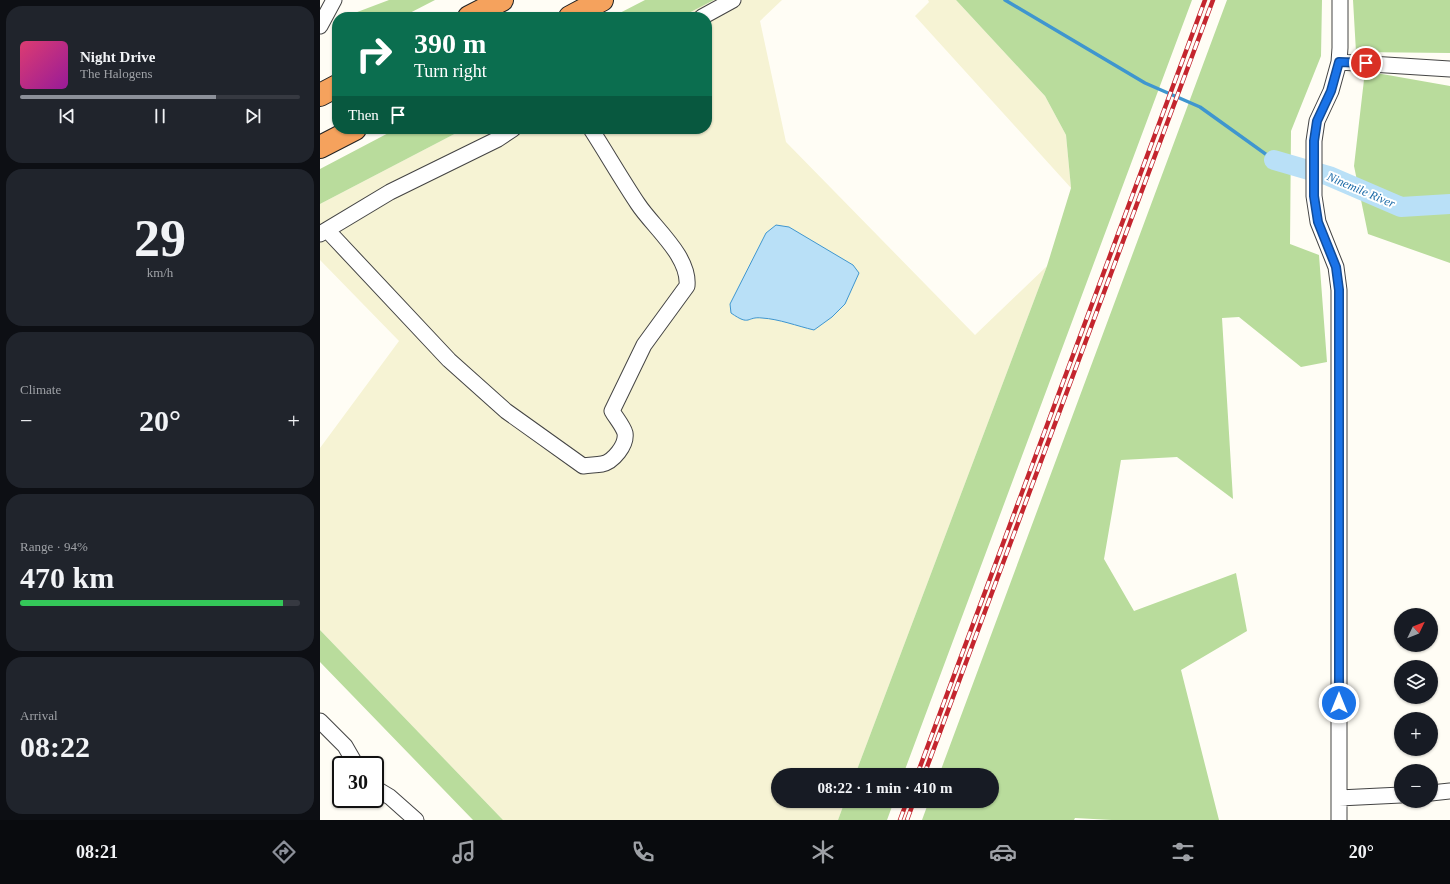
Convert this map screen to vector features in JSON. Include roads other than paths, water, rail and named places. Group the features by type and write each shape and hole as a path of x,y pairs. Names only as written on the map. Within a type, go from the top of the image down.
{"highway":[{"path":"479,12 502,0"},
{"path":"579,12 602,0"},
{"path":"320,95 332,89"},
{"path":"320,147 345,134"}],"street":[{"path":"320,26 334,0"},
{"path":"711,12 732,0"},
{"path":"1339,820 1339,290 1336,267 1318,222 1314,196 1314,141 1317,121 1331,91 1339,62 1340,0"},
{"path":"1339,62 1450,69"},
{"path":"506,134 390,192 323,232 449,360 506,411 583,466 603,464 614,457 623,444 625,435 623,428 612,412 644,344 687,286 688,277 674,249 639,206 594,134"},
{"path":"320,721 345,746 351,756"},
{"path":"1438,792 1450,791"},
{"path":"384,793 416,820"},
{"path":"1339,798 1394,794"}],"water":[{"path":"776,225 789,227 853,265 859,273 845,304 832,317 814,330 768,319 753,318 745,320 731,313 730,304 766,233"}],"waterway":[{"path":"1005,0 1145,83 1200,107 1274,160"},
{"name":"Ninemile River","path":"1274,160 1329,176 1401,207 1450,204"}],"railway":[{"path":"920,768 1205,0"},
{"path":"927,768 1213,0"},
{"path":"900,820 904,808"},
{"path":"907,820 911,808"}]}
